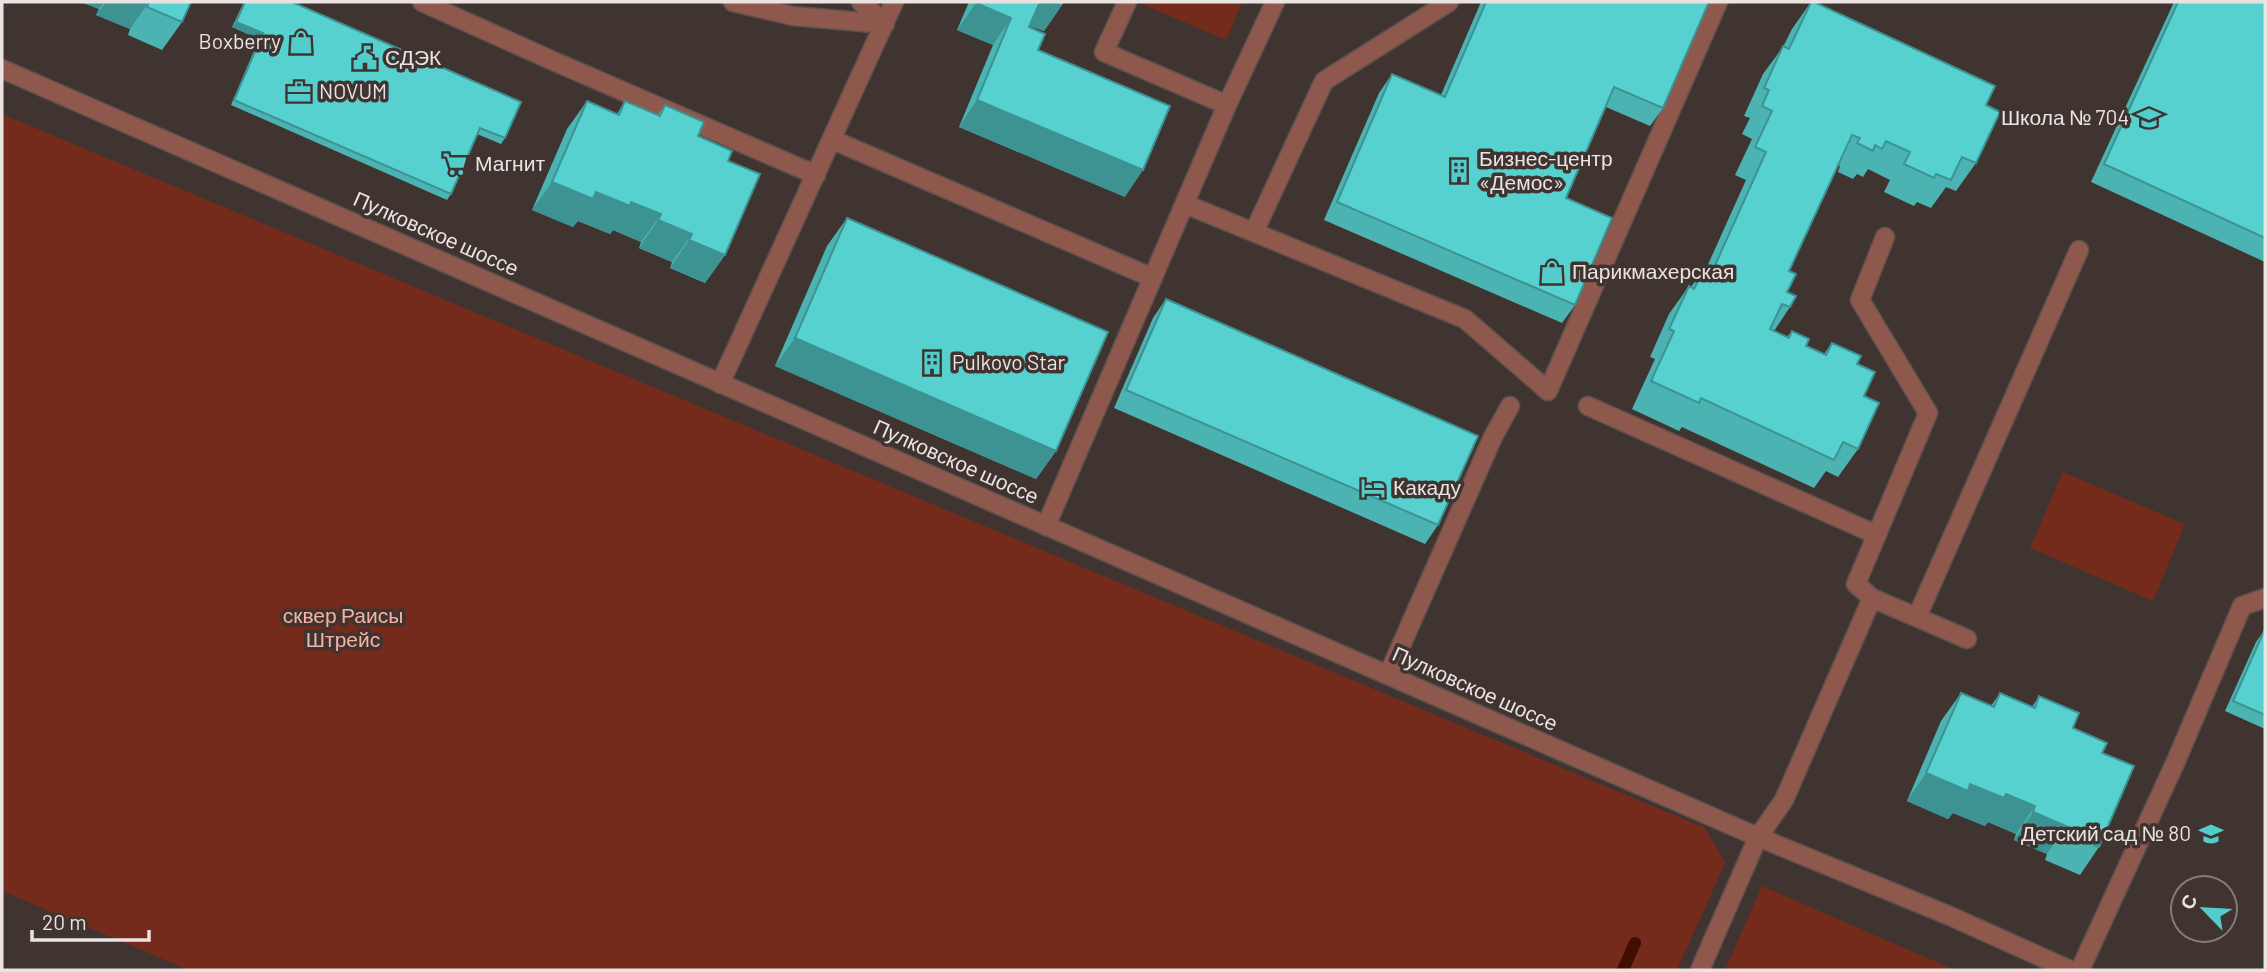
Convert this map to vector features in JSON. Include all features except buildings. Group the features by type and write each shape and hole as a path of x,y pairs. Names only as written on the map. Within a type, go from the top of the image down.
{"street":[{"path":"422,2 816,175"},
{"path":"733,2 793,16 885,24"},
{"path":"861,2 885,24"},
{"path":"720,384 894,2"},
{"path":"1127,2 1104,52 1227,105"},
{"path":"1046,526 1227,105 1275,2"},
{"path":"1254,232 1324,81 1448,2"},
{"path":"1185,204 1465,319 1548,391 1718,2"},
{"name":"Пулковское шоссе","path":"2,69 1388,676 2070,970"},
{"path":"832,140 1153,278"},
{"path":"1885,237 1860,300 1928,413 1856,584 1872,598 1967,639"},
{"path":"1917,617 2079,250"},
{"path":"1388,676 1493,437 1510,406"},
{"path":"1588,406 1878,536"},
{"path":"1700,970 1758,837 1784,800 1872,598"},
{"path":"2080,970 2176,761 2242,606 2265,598"}],"green space":[{"path":"1145,2 1242,2 1226,40 1144,5"},
{"name":"сквер Раисы Штрейс","path":"2,114 1705,828 1725,863 1677,970 189,970 2,891"},
{"path":"2063,472 2185,524 2153,601 2030,548"},
{"path":"1762,886 1955,970 1725,970"}],"waterway":[{"path":"1623,970 1635,943"}],"place":[{"name":"Boxberry","path":"301,42"},
{"name":"СДЭК","path":"365,58"},
{"name":"NOVUM","path":"299,92"},
{"name":"Школа № 704","path":"2149,118"},
{"name":"Магнит","path":"455,164"},
{"name":"Бизнес-центр «Демос»","path":"1459,171"},
{"name":"Парикмахерская","path":"1552,272"},
{"name":"Pulkovo Star","path":"932,363"},
{"name":"Какаду","path":"1373,488"},
{"name":"Детский сад № 80","path":"2211,834"}]}
